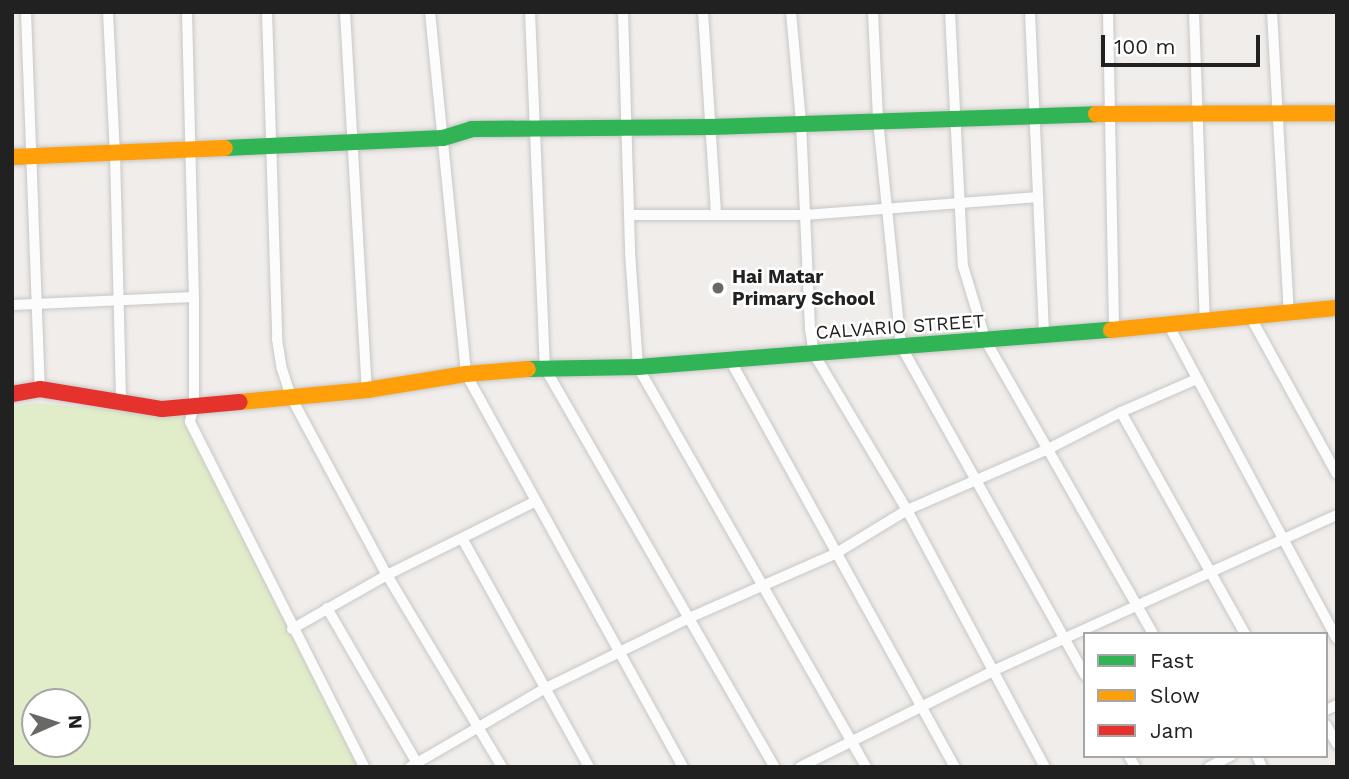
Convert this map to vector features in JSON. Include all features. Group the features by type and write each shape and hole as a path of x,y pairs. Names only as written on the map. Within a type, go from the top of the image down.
{"street":[{"path":"26,12 30,157 39,304 40,389"},
{"path":"108,12 115,153 121,401"},
{"path":"187,12 194,297 194,404 190,422 252,541 292,629 364,767"},
{"path":"267,12 277,339 291,397 387,575 502,767"},
{"path":"345,12 368,390"},
{"path":"430,12 466,374 534,502 683,767"},
{"path":"530,12 545,368 774,767"},
{"path":"624,12 629,215 638,367 866,767"},
{"path":"703,12 716,213"},
{"path":"791,12 801,122 810,329 814,355 907,510 1045,767"},
{"path":"873,12 878,120 901,346 1083,671"},
{"path":"950,12 962,202 963,266 986,341 1152,632"},
{"path":"1030,12 1044,337"},
{"path":"1108,12 1114,329"},
{"path":"1194,12 1205,322"},
{"path":"1272,12 1289,312"},
{"path":"12,157 190,148 272,148 443,138 472,130 711,127 1034,114 1337,113"},
{"path":"629,215 804,215 1038,197"},
{"path":"12,305 194,297"},
{"name":"CALVARIO STREET","path":"12,394 40,389 162,408 368,390 466,374 545,368 638,367 729,358 814,355 901,346 1044,337 1337,308"},
{"path":"1250,317 1337,474"},
{"path":"1168,324 1337,639"},
{"path":"729,358 955,767"},
{"path":"327,608 413,765 544,689 689,618 835,554 907,510 1048,449 1121,412 1198,379"},
{"path":"1121,412 1244,632"},
{"path":"292,629 387,575 534,502"},
{"path":"800,767 1137,603 1337,515"},
{"path":"462,538 589,767"},
{"path":"1328,728 1337,744"},
{"path":"1209,767 1224,758"}],"green space":[{"path":"33,403 185,415 364,767 12,767 12,407"}],"traffic: fast":[{"path":"225,148 443,138 472,129 711,127 1096,114"},
{"path":"528,369 638,367 1111,330"}],"traffic: slow":[{"path":"1096,114 1337,113"},
{"path":"12,157 225,148"},
{"path":"1111,330 1337,308"},
{"path":"240,402 367,390 466,374 528,369"}],"traffic: jam":[{"path":"12,394 40,389 162,409 240,402"}],"place":[{"name":"Hai Matar Primary School","path":"718,288"}]}
